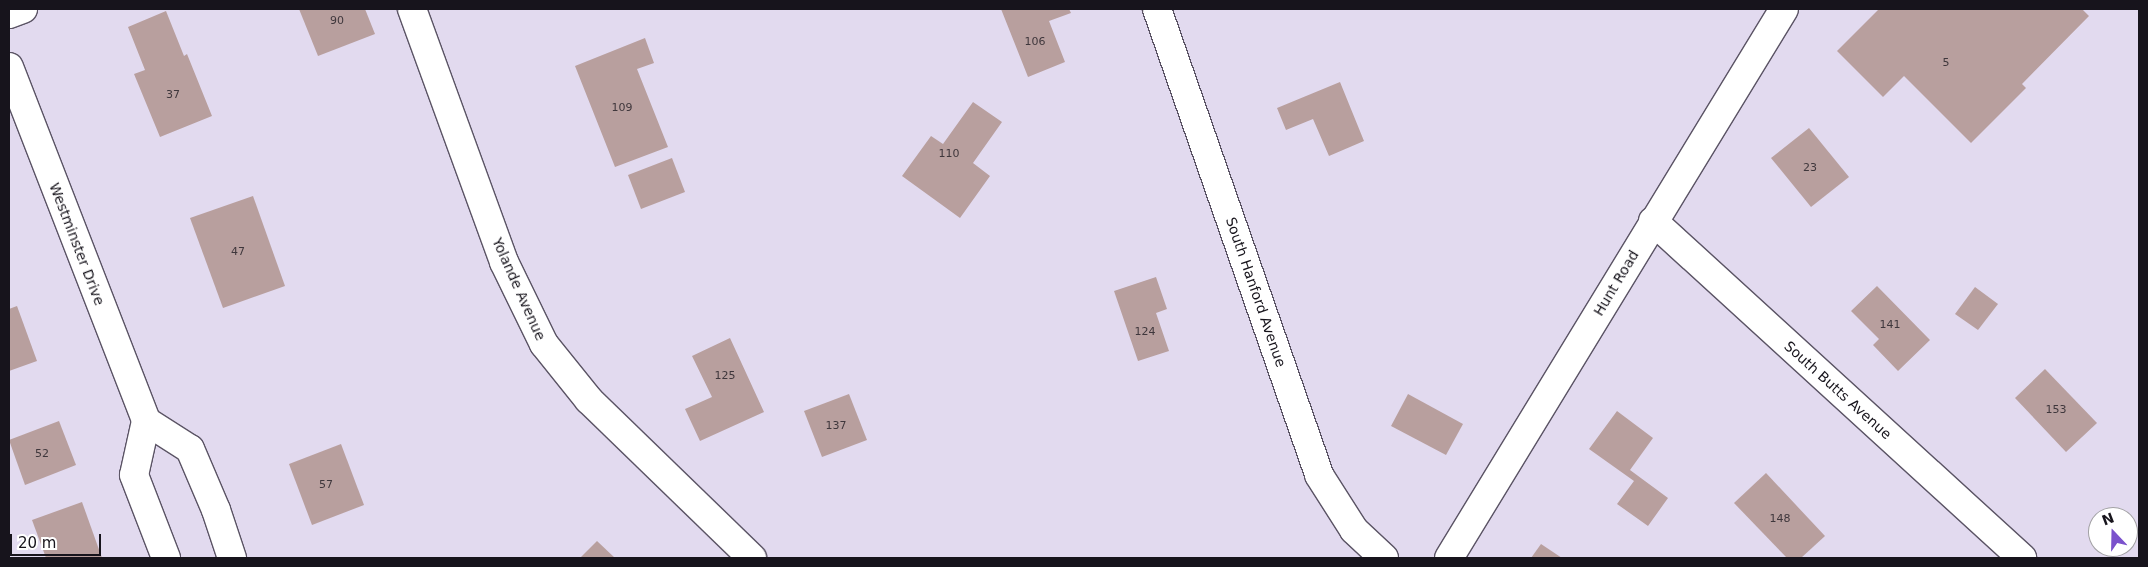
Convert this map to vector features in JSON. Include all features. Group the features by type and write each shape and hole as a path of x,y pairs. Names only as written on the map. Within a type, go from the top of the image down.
{"street":[{"path":"9,14 23,9"},
{"name":"Yolande Avenue","path":"412,9 504,262 544,344 589,400 752,558"},
{"name":"South Hanford Avenue","path":"1157,9 1319,475 1354,530 1384,558"},
{"name":"Hunt Road","path":"1449,558 1784,9"},
{"name":"Westminster Drive","path":"9,67 146,421"},
{"name":"South Butts Avenue","path":"1653,221 2022,558"},
{"path":"166,558 134,475 146,421 190,449 216,510 232,558"}],"building":[{"path":"299,9 365,9 375,34 318,56"},
{"path":"1001,9 1069,9 1071,13 1049,21 1065,62 1028,77"},
{"path":"1879,9 2082,9 2089,16 2022,84 2026,88 1971,143 1904,76 1883,97 1837,51"},
{"path":"166,11 184,56 187,54 212,116 160,137 134,74 145,70 128,27"},
{"path":"645,38 654,63 637,69 668,147 615,167 575,66"},
{"path":"1340,82 1364,141 1329,156 1313,119 1286,130 1277,108"},
{"path":"973,102 1002,122 973,163 990,176 960,218 902,176 931,136 943,144"},
{"path":"1809,128 1849,177 1811,207 1771,158"},
{"path":"672,158 685,192 641,209 628,175"},
{"path":"253,196 285,286 223,308 190,218"},
{"path":"1156,277 1167,309 1156,313 1169,351 1138,361 1114,291"},
{"path":"1877,286 1930,340 1898,371 1873,345 1879,339 1851,311"},
{"path":"1975,287 1998,304 1978,330 1955,314"},
{"path":"17,306 37,361 9,371 9,309"},
{"path":"730,338 764,412 700,441 685,409 712,397 692,356"},
{"path":"2045,369 2097,423 2066,452 2015,398"},
{"path":"849,394 867,440 822,457 804,411"},
{"path":"1408,394 1463,424 1446,455 1391,426"},
{"path":"1617,411 1653,438 1630,470 1668,498 1648,526 1617,504 1634,481 1589,449"},
{"path":"59,421 76,465 25,485 9,440"},
{"path":"341,444 364,505 312,525 289,464"},
{"path":"1766,473 1825,536 1801,558 1787,558 1734,503"},
{"path":"82,502 102,558 46,558 32,520"},
{"path":"597,541 615,558 580,558"},
{"path":"1541,544 1562,558 1531,558"}]}
